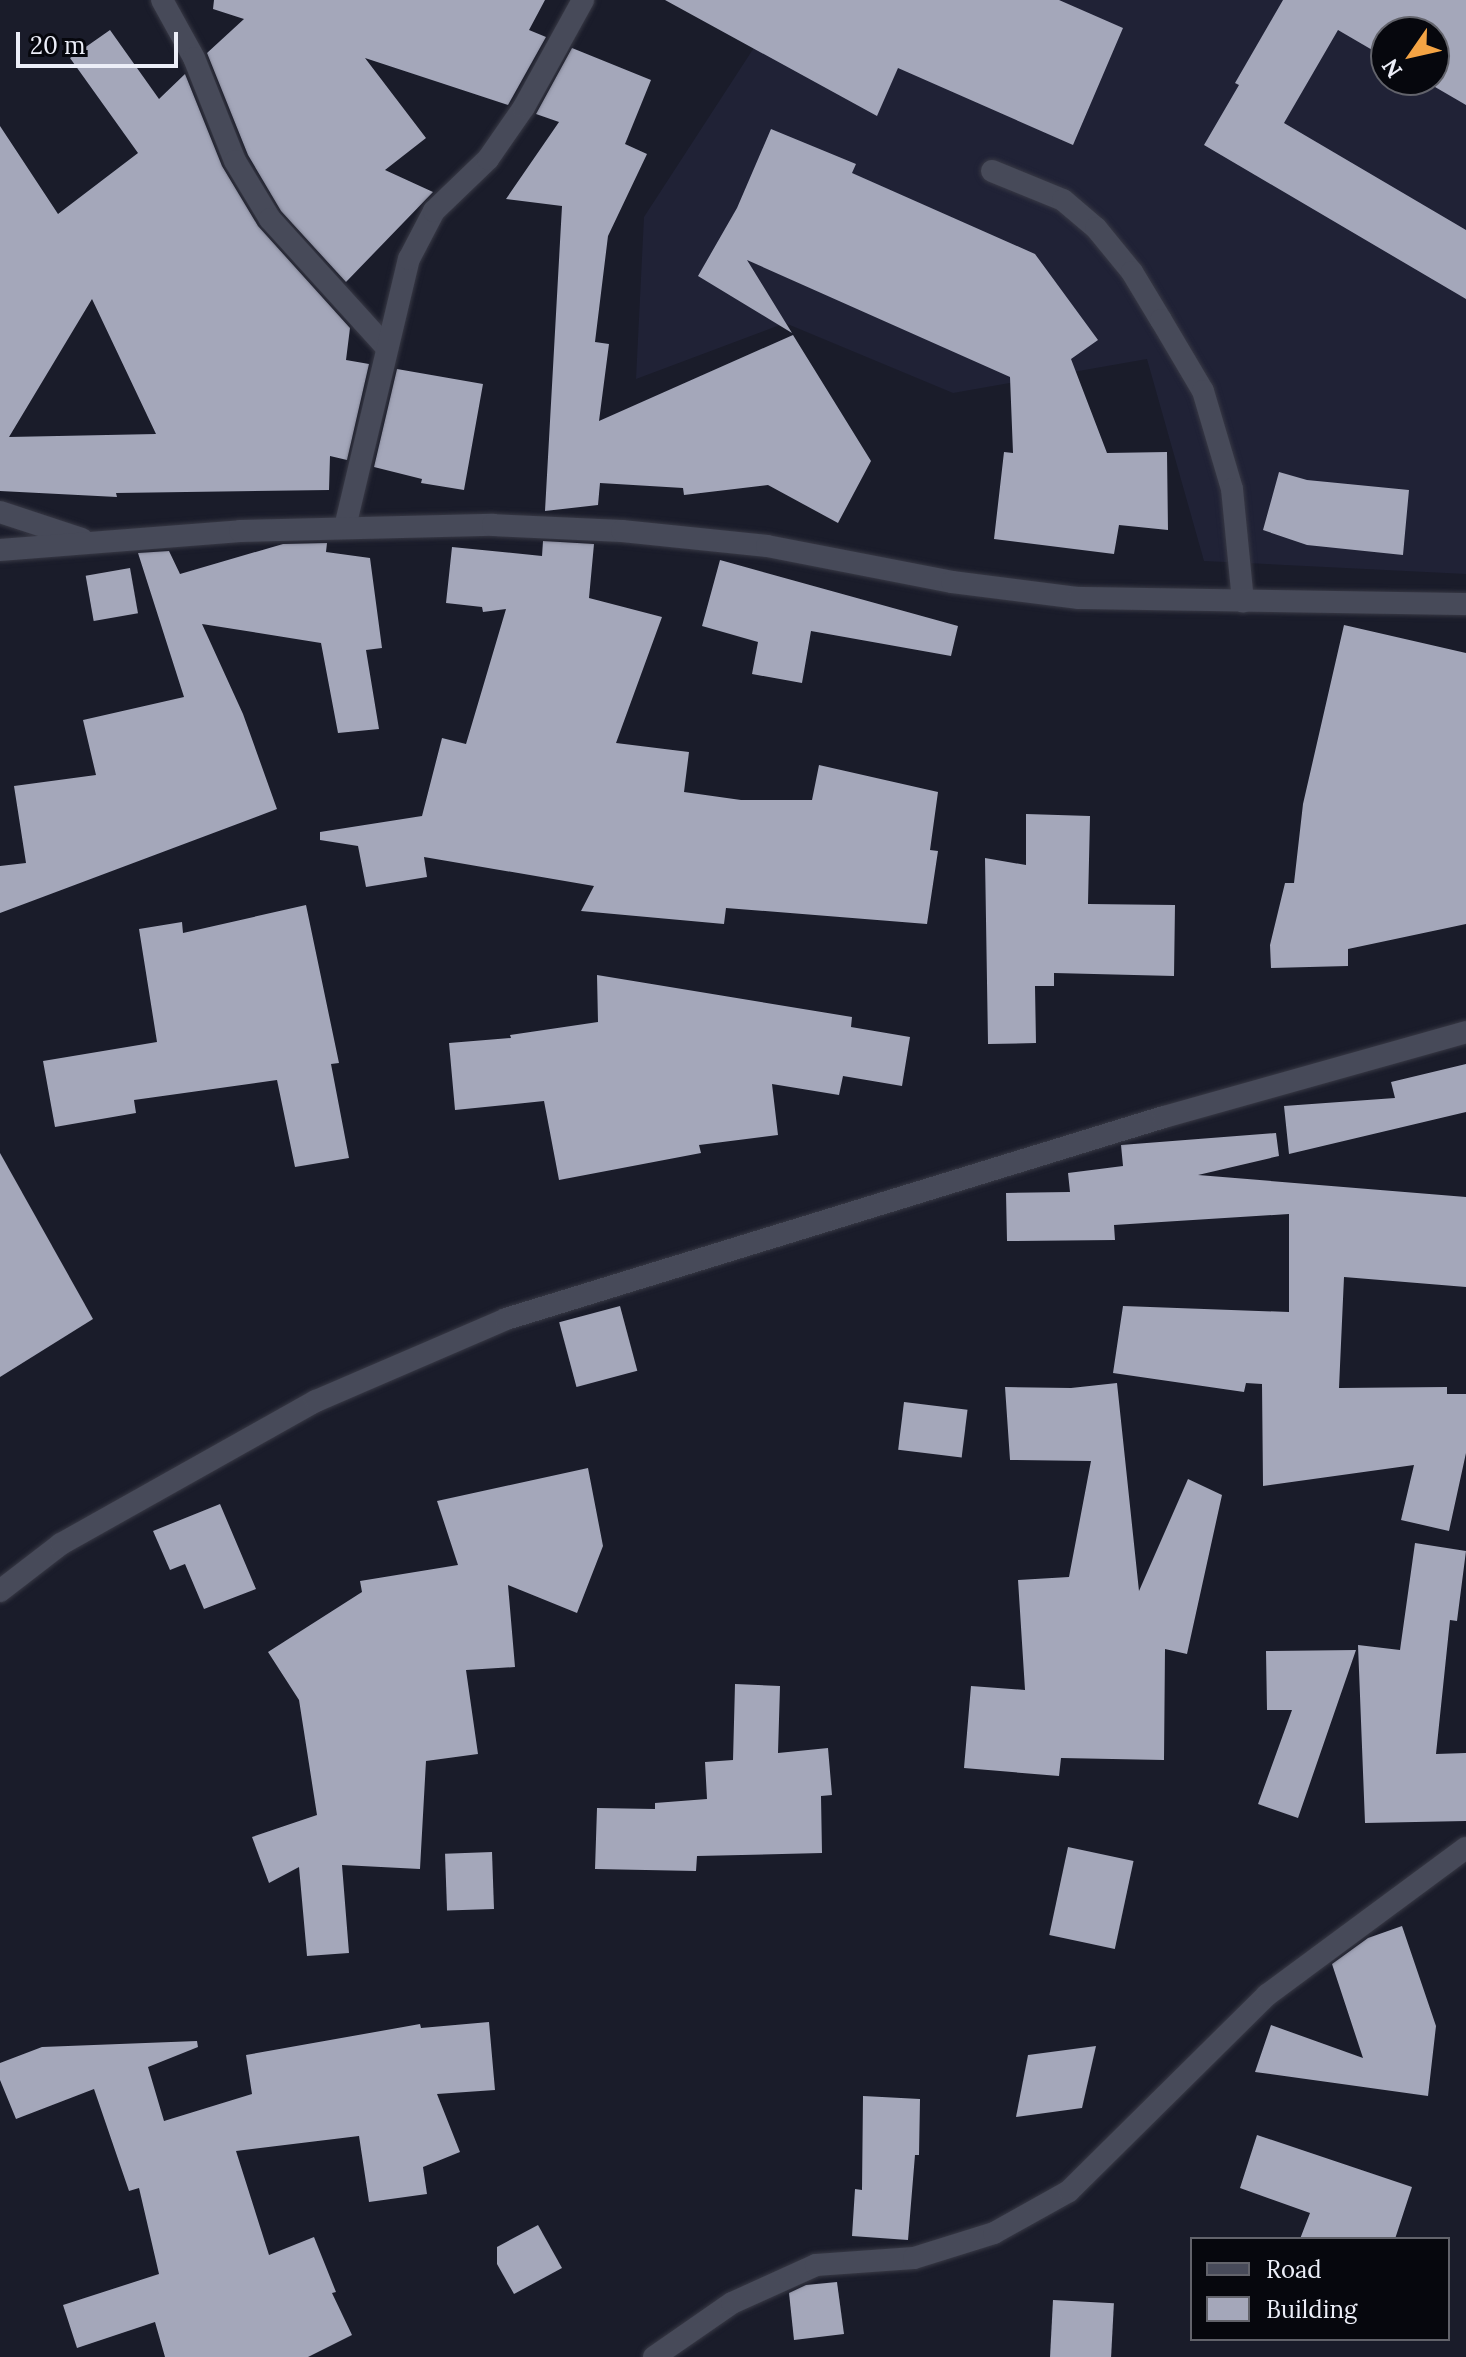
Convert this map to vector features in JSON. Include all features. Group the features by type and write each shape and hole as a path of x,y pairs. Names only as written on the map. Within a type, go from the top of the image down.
{"street":[{"path":"162,0 194,58 235,161 270,219 386,347"},
{"path":"345,527 409,259 434,211 488,159 524,107 583,0"},
{"path":"992,171 1063,200 1096,228 1132,272 1203,391 1232,489 1243,601"},
{"path":"0,512 95,543"},
{"path":"0,550 240,531 493,525 622,531 767,546 952,582 1079,598 1466,604"},
{"path":"0,1591 61,1544 316,1401 506,1319 1149,1122 1466,1032"},
{"path":"654,2357 732,2303 816,2265 914,2258 994,2233 1069,2191 1267,1995 1466,1848"}],"shaded area":[{"path":"785,0 1466,0 1466,574 1204,561 1147,359 953,393 785,323 636,379 644,217"}],"building":[{"path":"214,0 545,0 529,30 546,37 508,105 365,58 426,138 385,170 433,192 346,282 281,211 248,155 207,53 244,19 213,9"},
{"path":"665,0 1059,0 1123,28 1073,145 898,68 877,116"},
{"path":"1283,0 1466,0 1466,105 1450,96 1450,16 1370,16 1370,49 1338,30 1284,123 1466,230 1466,299 1204,145 1239,85 1235,83"},
{"path":"110,30 159,99 185,74 222,166 258,226 350,328 346,360 369,364 347,460 330,456 329,490 116,493 117,497 0,491 0,126 58,214 138,153 70,58","holes":["92,299 156,434 9,437"]},
{"path":"572,48 651,80 625,144 647,154 608,236 595,342 609,344 599,421 793,335 871,461 838,523 768,485 684,495 683,488 600,483 598,505 545,511 562,206 506,199 559,122 536,114"},
{"path":"771,129 856,164 852,173 1035,254 1098,340 1071,359 1107,453 1167,452 1168,530 1119,525 1114,554 994,539 1004,452 1013,453 1010,377 747,260 792,333 698,276 737,208"},
{"path":"397,369 483,384 464,490 421,483 422,479 374,467"},
{"path":"1279,472 1307,480 1409,490 1403,555 1307,545 1263,530"},
{"path":"543,541 594,544 589,598 662,617 616,743 689,752 684,792 741,800 812,800 819,765 938,792 930,850 938,851 927,924 726,908 724,924 581,911 594,886 424,857 427,877 366,887 358,846 320,840 320,832 422,816 442,738 466,744 506,609 483,612 482,607 446,603 452,547 542,556"},
{"path":"327,543 326,552 370,558 382,648 366,650 379,729 338,733 321,643 202,624 243,714 277,809 0,913 0,866 26,863 14,786 96,775 83,720 184,697 138,553 169,551 180,574 283,544"},
{"path":"720,560 958,626 951,656 811,631 802,683 752,674 758,642 702,626"},
{"path":"130,568 138,613 94,621 86,576"},
{"path":"1344,625 1466,653 1466,924 1348,949 1348,966 1271,968 1270,945 1285,883 1294,883 1303,804"},
{"path":"1026,814 1090,816 1088,904 1175,905 1174,976 1054,973 1054,986 1035,986 1036,1043 988,1044 985,858 1026,865"},
{"path":"306,905 339,1063 331,1064 349,1158 295,1167 277,1080 134,1100 136,1113 55,1127 43,1061 157,1042 139,929 182,922 183,933"},
{"path":"597,975 852,1017 851,1027 910,1037 902,1086 843,1076 839,1095 772,1084 778,1135 699,1145 701,1153 559,1180 544,1101 455,1110 449,1043 511,1038 510,1035 598,1022"},
{"path":"1466,1064 1466,1112 1289,1154 1284,1106 1395,1098 1391,1082"},
{"path":"1276,1133 1279,1156 1198,1175 1466,1197 1466,1287 1344,1277 1339,1388 1447,1387 1447,1394 1466,1394 1466,1453 1449,1531 1401,1520 1414,1465 1263,1486 1262,1384 1246,1383 1244,1392 1113,1373 1123,1306 1289,1312 1289,1214 1114,1225 1115,1240 1007,1241 1006,1193 1070,1192 1068,1173 1123,1166 1121,1145"},
{"path":"0,1153 93,1319 0,1377"},
{"path":"620,1306 637,1371 576,1387 559,1322"},
{"path":"1117,1383 1139,1591 1188,1479 1222,1495 1187,1654 1165,1649 1164,1760 1061,1758 1059,1776 964,1768 971,1686 1025,1690 1018,1580 1069,1577 1091,1461 1010,1460 1005,1387 1071,1388"},
{"path":"904,1402 968,1410 962,1457 898,1450"},
{"path":"588,1468 603,1546 577,1613 508,1585 515,1667 466,1670 478,1754 426,1761 420,1869 342,1865 349,1953 307,1956 299,1867 269,1883 252,1837 317,1815 299,1700 268,1652 362,1592 360,1581 458,1565 437,1501"},
{"path":"220,1504 256,1589 204,1609 185,1564 170,1570 153,1531"},
{"path":"1415,1543 1466,1551 1457,1621 1450,1620 1436,1754 1466,1753 1466,1821 1365,1823 1358,1645 1400,1650"},
{"path":"1356,1650 1298,1818 1258,1804 1292,1710 1267,1710 1266,1651"},
{"path":"735,1684 780,1686 778,1753 828,1748 832,1795 821,1796 822,1853 697,1856 696,1871 595,1869 597,1808 655,1809 655,1803 707,1799 705,1762 733,1760"},
{"path":"1068,1847 1134,1861 1115,1949 1049,1935"},
{"path":"492,1852 494,1909 447,1911 445,1854"},
{"path":"1402,1926 1436,2026 1428,2096 1255,2072 1271,2025 1363,2058 1332,1964 1368,1938"},
{"path":"489,2022 495,2090 437,2094 460,2152 423,2167 427,2194 369,2202 359,2136 236,2151 269,2255 314,2237 336,2292 332,2293 352,2335 308,2357 165,2357 155,2322 77,2348 63,2305 159,2274 139,2188 129,2191 94,2089 16,2119 0,2080 0,2063 42,2047 197,2041 198,2047 148,2067 164,2121 252,2094 246,2055 420,2024 421,2028"},
{"path":"1096,2046 1082,2108 1016,2117 1028,2055"},
{"path":"863,2096 920,2099 919,2155 915,2155 908,2240 852,2236 855,2189 862,2190"},
{"path":"1257,2135 1412,2187 1396,2237 1301,2237 1310,2213 1240,2188"},
{"path":"538,2225 562,2268 514,2294 497,2264 497,2247"},
{"path":"837,2282 844,2334 794,2340 789,2293 806,2285"},
{"path":"1053,2300 1114,2303 1111,2357 1050,2357"}]}
